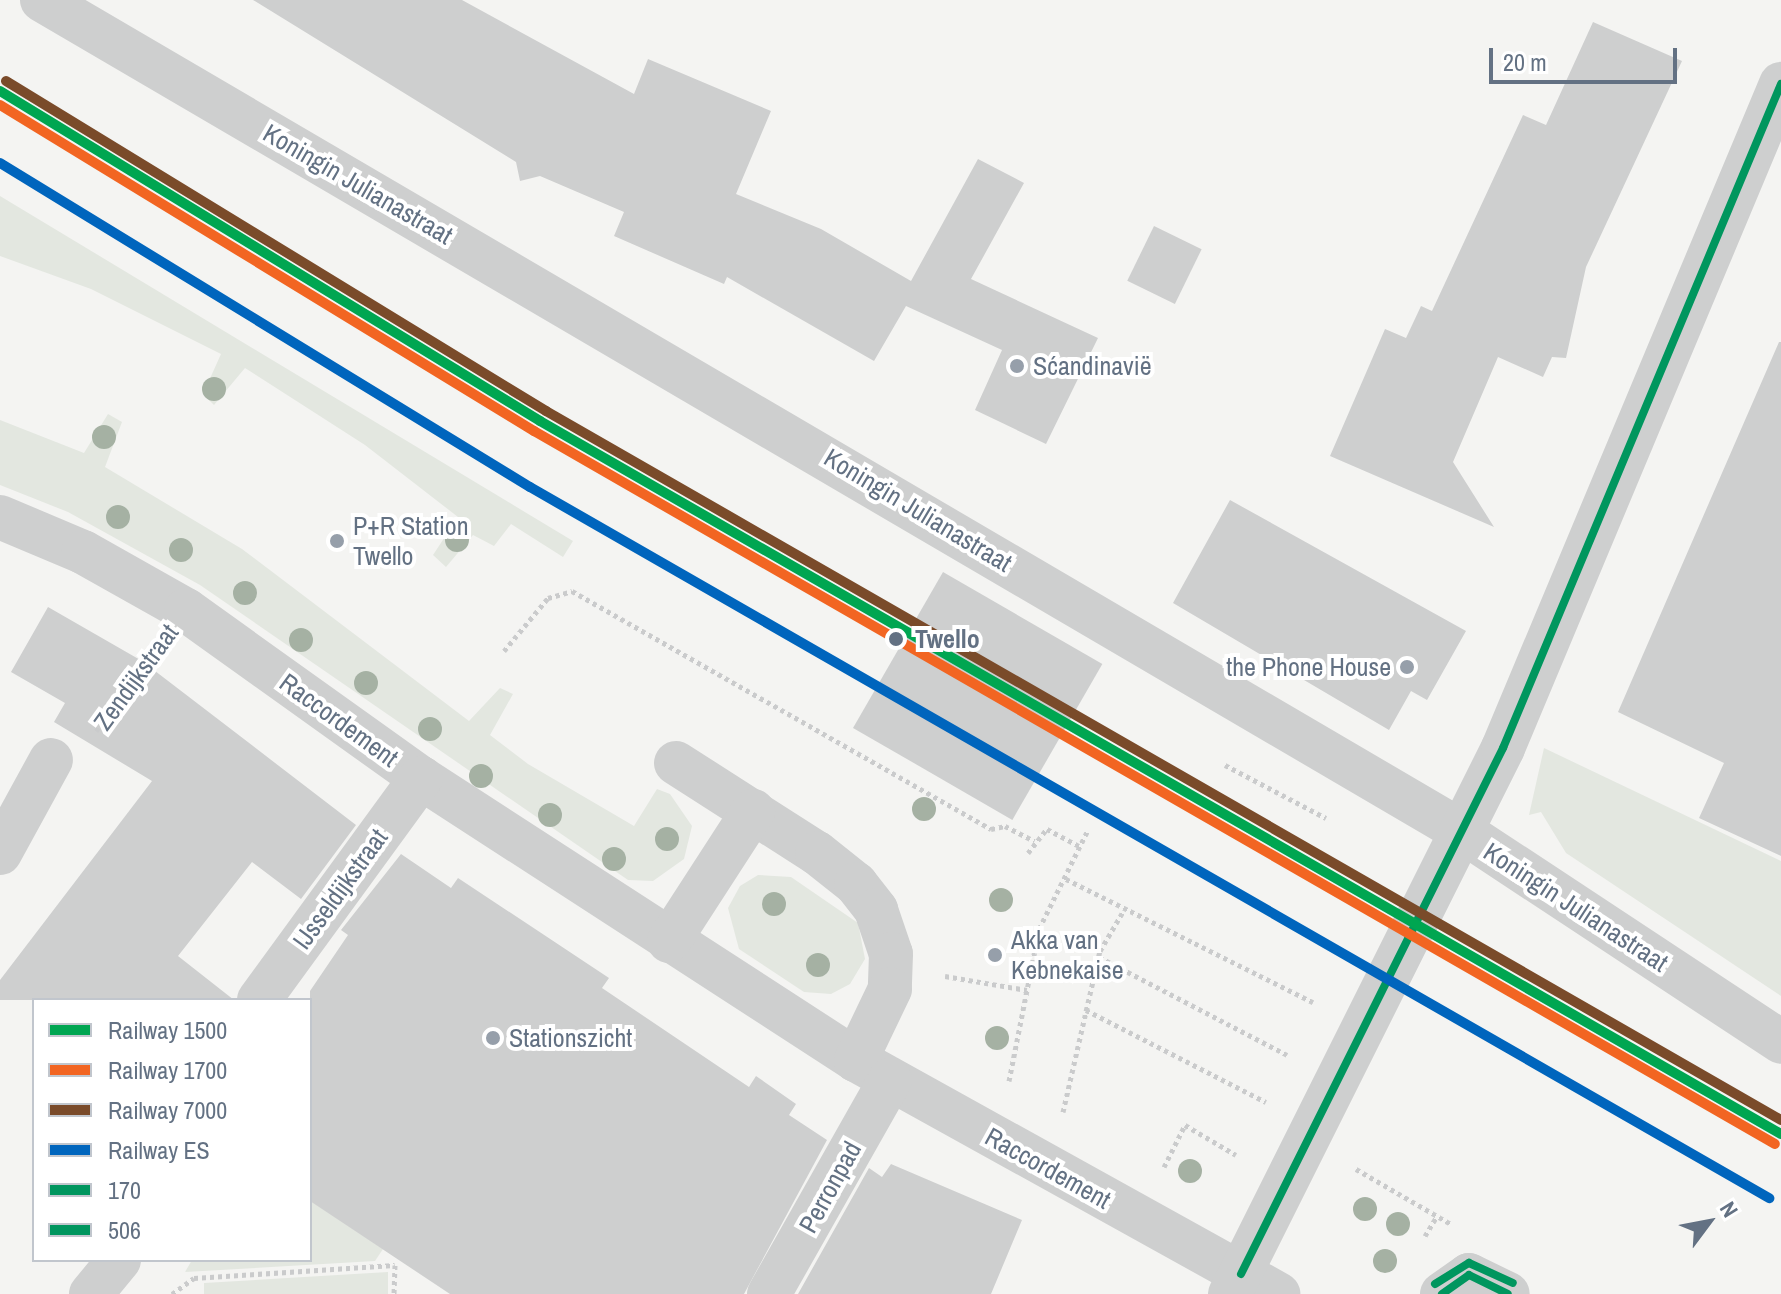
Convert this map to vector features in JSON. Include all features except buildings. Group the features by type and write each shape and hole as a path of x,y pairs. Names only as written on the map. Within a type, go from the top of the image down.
{"street":[{"name":"Koningin Julianastraat","path":"42,0 1463,832 1781,1042"},
{"path":"1236,1284 1463,832 1781,84"},
{"name":"Raccordement","path":"0,517 83,552 186,610 421,778 873,1070 985,1132 1236,1284 1279,1294"},
{"path":"0,853 51,760"},
{"path":"676,763 753,811 856,884 886,931 891,971 873,1070"},
{"name":"IJsseldijkstraat","path":"260,998 421,778"},
{"path":"669,941 753,811"},
{"name":"Perronpad","path":"769,1294 873,1070"},
{"path":"1442,1294 1469,1275 1508,1294"}],"path":[{"path":"504,651 548,598 572,591 991,829 1005,826 1034,841"},
{"name":"Zendijkstraat","path":"51,760 90,740 186,610"},
{"path":"1225,765 1317,818 1336,814"},
{"path":"1028,853 1034,841 1047,829 1079,846"},
{"path":"985,1132 1006,1094 1039,929 1088,830"},
{"path":"1066,879 1325,1008"},
{"path":"1060,1125 1099,957 1124,910"},
{"path":"1099,957 1298,1061"},
{"path":"891,971 1027,990"},
{"path":"1086,1010 1274,1107"},
{"path":"1157,1179 1185,1125 1245,1160"},
{"path":"172,1294 194,1278 395,1265 394,1294"}],"shaded area":[{"path":"0,196 573,541 563,557 511,524 494,546 473,535 446,567 433,555 458,517 365,445 245,368 214,405 203,394 221,354 91,289 0,256"},
{"path":"108,414 122,422 105,467 242,549 469,721 500,688 513,694 490,735 528,764 634,826 657,789 670,794 692,826 684,859 653,881 628,880 200,585 68,512 0,485 0,420 84,453"},
{"path":"1544,748 1781,861 1781,996 1566,853 1541,812 1529,815"},
{"path":"758,875 791,877 858,923 865,959 850,984 831,994 804,992 739,949 728,908 740,886"},
{"path":"312,1202 383,1249 375,1261 185,1272 191,1262 312,1262"},
{"path":"388,1272 388,1294 204,1294 204,1283"}],"rail line":[{"name":"7000","path":"6,81 546,411 1781,1120"},
{"name":"1500","path":"0,91 540,421 1781,1134"},
{"name":"1700","path":"0,105 534,431 1775,1144"},
{"name":"ES","path":"0,163 530,487 1769,1198"}],"transit line":[{"name":"170","path":"1241,1274 1503,748 1781,84"},
{"name":"506","path":"1435,1284 1469,1263 1513,1283"},
{"name":"170","path":"1442,1294 1469,1275 1508,1294"}],"place":[{"name":"Sćandinavië","path":"1017,366"},
{"name":"P+R Station Twello","path":"337,541"},
{"name":"Twello","path":"896,639"},
{"name":"the Phone House","path":"1407,667"},
{"name":"Akka van Kebnekaise","path":"995,955"},
{"name":"Stationszicht","path":"493,1038"}]}
